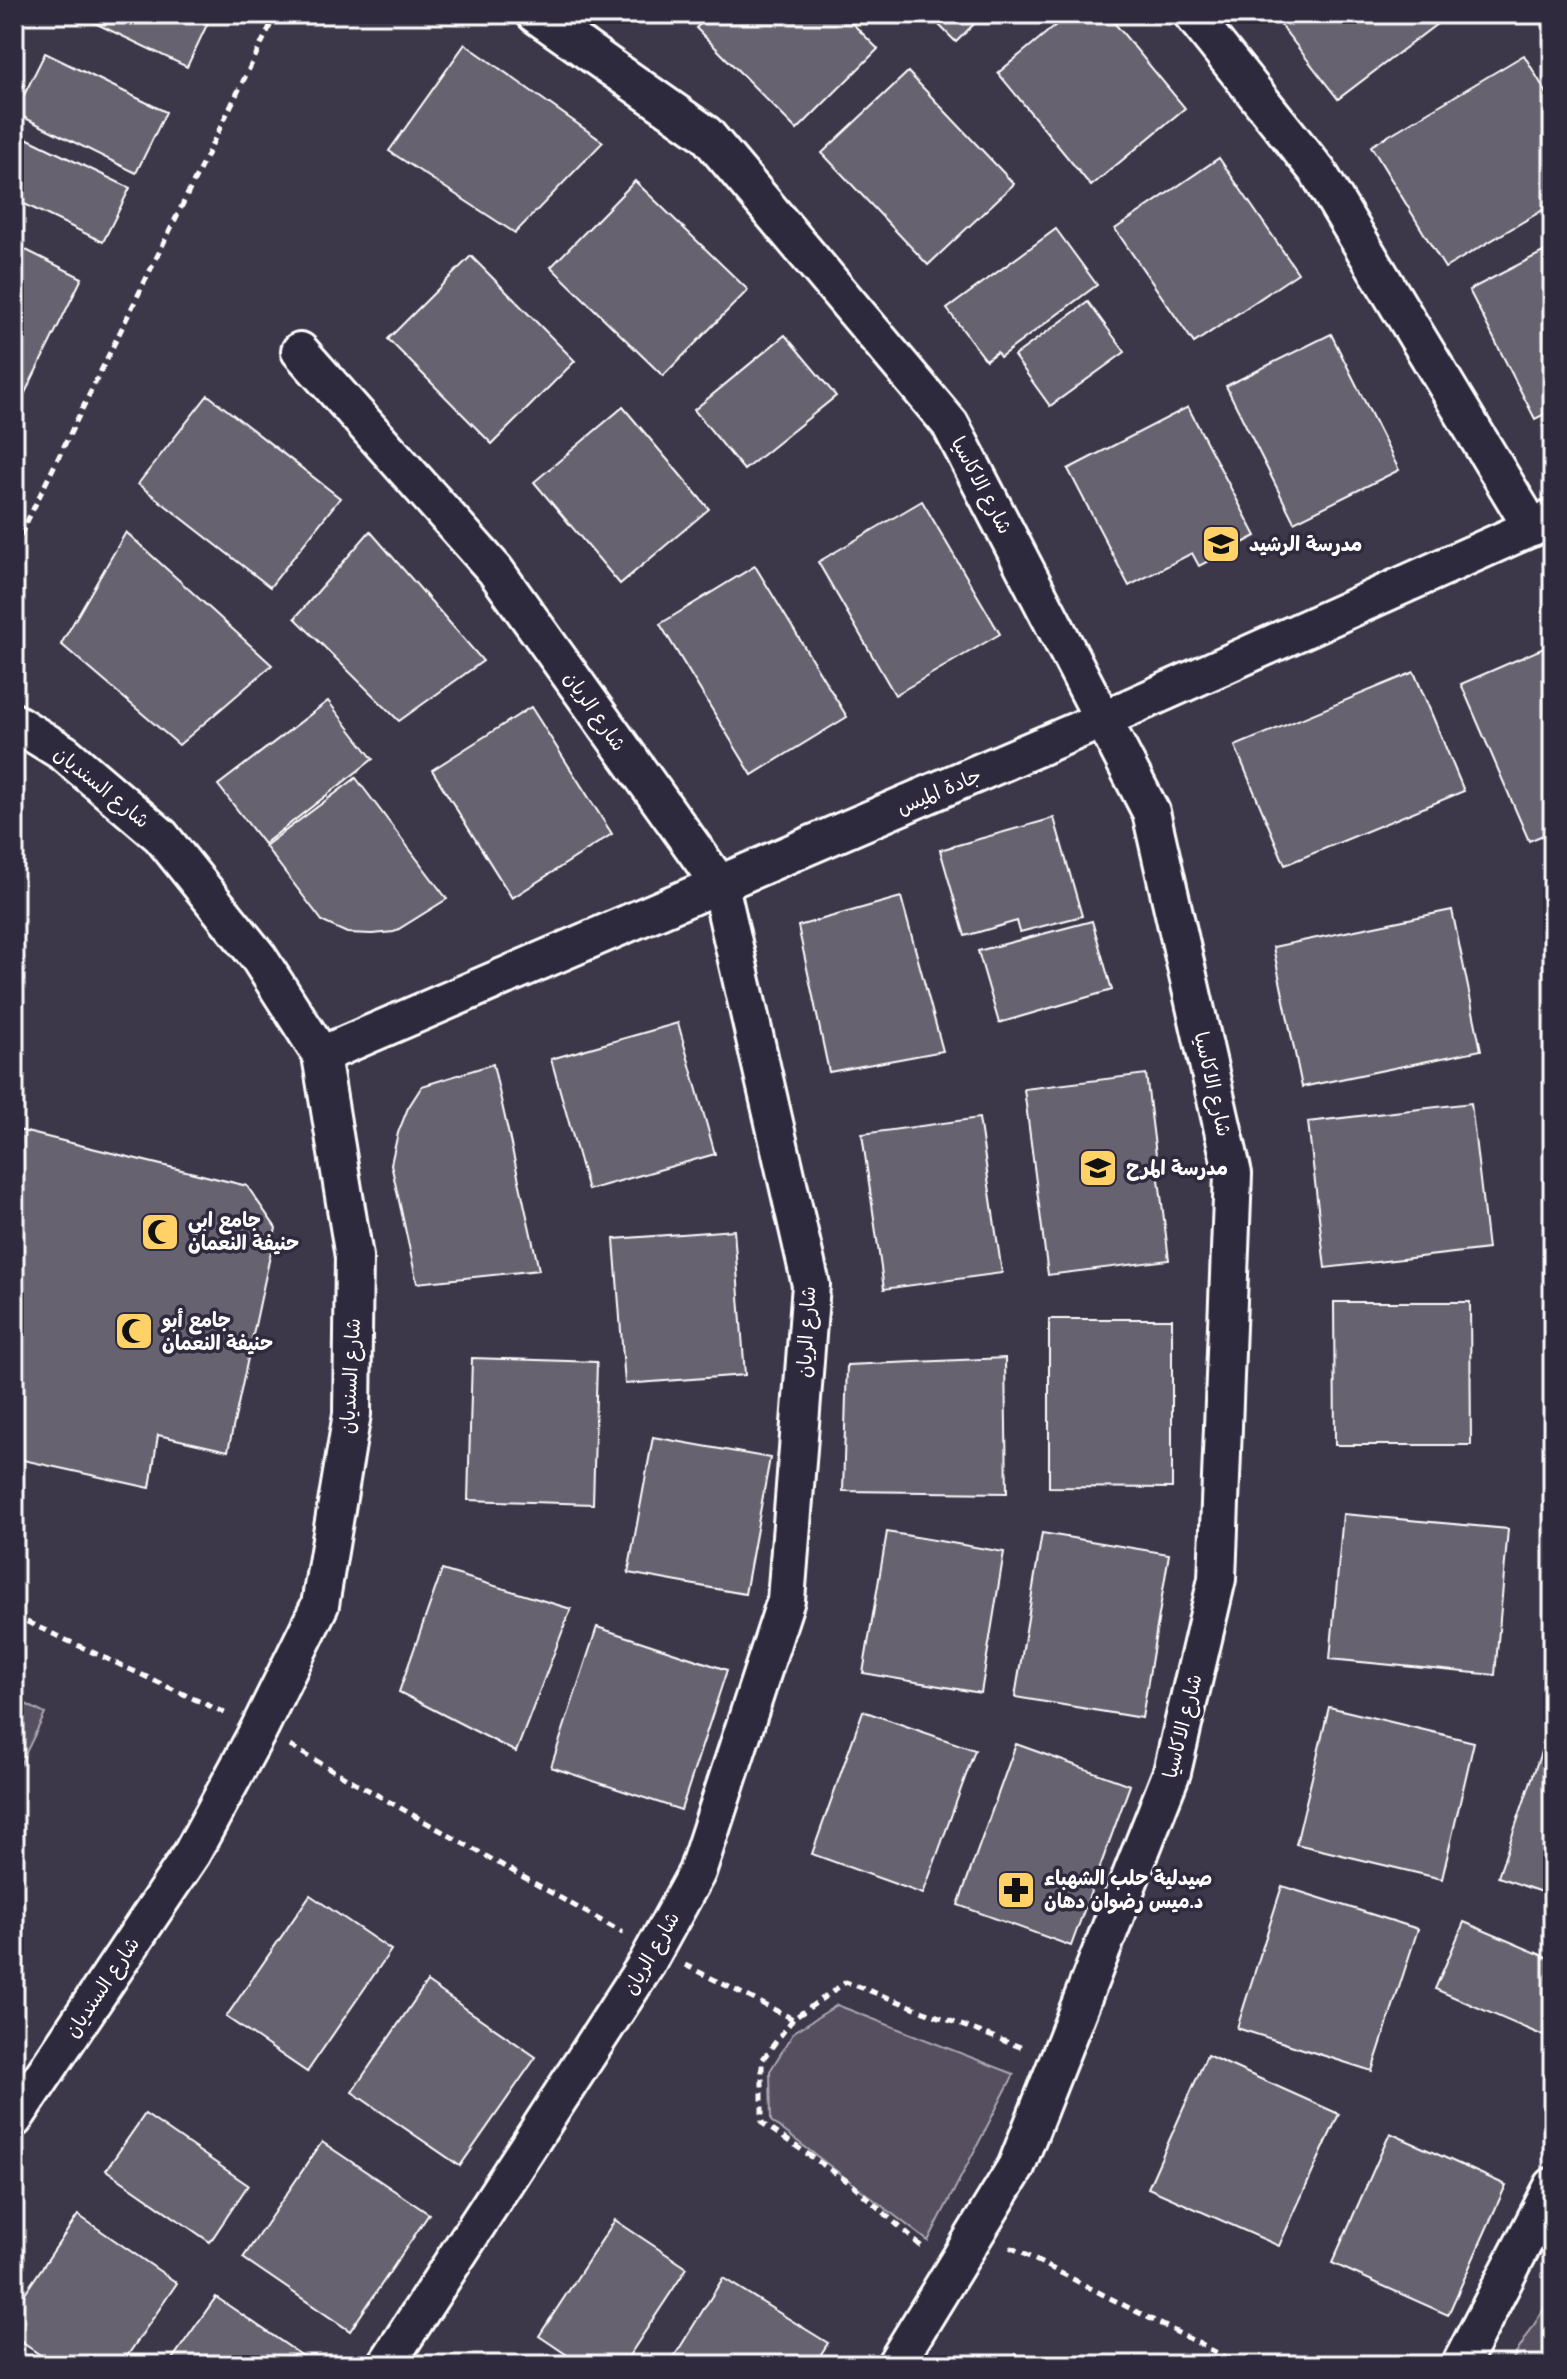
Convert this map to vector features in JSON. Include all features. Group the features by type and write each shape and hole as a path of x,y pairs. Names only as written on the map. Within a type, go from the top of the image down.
{"street":[{"name":"شارع الاكاسيا","path":"535,14 706,134 950,424 1151,812 1233,1174 1217,1579 1172,1772 1016,2167 895,2365"},
{"path":"1192,14 1318,172 1542,523"},
{"name":"شارع الريان","path":"300,351 495,570 720,885 811,1285 786,1600 697,1872 654,1950 386,2365"},
{"name":"جادة الميس","path":"321,1055 1104,719 1542,523"},
{"name":"شارع السنديان","path":"14,722 64,753 161,836 259,958 321,1055 354,1257 352,1414 320,1605 259,1729 192,1853 14,2119"},
{"path":"1460,2365 1553,2186"}],"path":[{"path":"14,548 276,14"},
{"path":"14,1616 259,1729 654,1950 793,2019"},
{"path":"951,2273 853,2185 762,2123 762,2060 793,2019 846,1982 1058,2061"},
{"path":"979,2231 1241,2365"}],"shaded area":[{"path":"14,1698 45,1714 14,1777"},
{"path":"837,2005 1014,2074 928,2241 771,2121 770,2071 794,2032"},
{"path":"1553,2294 1553,2365 1509,2365"}],"building":[{"path":"76,14 212,14 187,67"},
{"path":"710,14 843,14 878,49 797,130 696,28"},
{"path":"928,14 984,14 956,42"},
{"path":"1069,14 1107,14 1185,108 1091,186 998,73"},
{"path":"1272,14 1450,14 1338,99"},
{"path":"465,44 603,142 515,233 389,151"},
{"path":"45,53 166,112 136,173 15,113"},
{"path":"1524,55 1553,104 1553,204 1445,268 1371,146"},
{"path":"908,72 1014,184 928,265 822,153"},
{"path":"20,135 130,188 103,242 14,199 14,147"},
{"path":"1219,158 1298,273 1194,343 1115,229"},
{"path":"635,181 748,290 663,376 551,267"},
{"path":"1056,229 1097,285 1000,357 997,352 986,360 947,309"},
{"path":"14,244 82,278 19,405 14,402"},
{"path":"1553,247 1553,410 1535,419 1469,290"},
{"path":"471,256 575,361 492,444 388,339"},
{"path":"1088,302 1125,352 1050,406 1014,356"},
{"path":"1331,334 1399,470 1294,522 1226,386"},
{"path":"785,335 836,396 744,470 694,410"},
{"path":"208,395 340,498 270,587 138,484"},
{"path":"623,407 709,509 620,584 534,482"},
{"path":"1188,407 1256,536 1199,566 1192,553 1129,586 1068,469"},
{"path":"922,501 1000,634 895,695 818,562"},
{"path":"370,531 483,661 399,721 295,618"},
{"path":"126,532 272,665 179,745 61,644"},
{"path":"755,566 847,717 752,775 660,624"},
{"path":"1553,644 1553,831 1529,841 1461,684"},
{"path":"1414,672 1464,791 1285,865 1235,746"},
{"path":"328,701 373,759 264,844 218,785"},
{"path":"531,707 612,834 512,898 432,770"},
{"path":"356,778 447,899 394,932 347,933 323,922 265,846"},
{"path":"1054,818 1082,916 1020,932 1017,921 965,936 940,850"},
{"path":"901,897 943,1051 829,1072 798,926"},
{"path":"1452,910 1481,1050 1302,1087 1273,947"},
{"path":"1092,921 1112,990 999,1023 978,951"},
{"path":"678,1023 715,1154 588,1190 551,1059"},
{"path":"493,1064 539,1270 417,1283 391,1164 398,1133 408,1108 422,1086"},
{"path":"1146,1074 1169,1260 1048,1275 1024,1089"},
{"path":"1471,1103 1488,1249 1325,1268 1308,1122"},
{"path":"979,1118 1002,1273 884,1289 862,1134"},
{"name":"جامع أبو حنيفة النعمان","path":"14,1129 247,1186 276,1228 228,1451 158,1435 150,1488 14,1458"},
{"path":"734,1230 745,1375 625,1384 614,1239"},
{"path":"1334,1302 1470,1302 1471,1445 1335,1445"},
{"path":"1049,1319 1172,1319 1172,1488 1049,1487"},
{"path":"472,1358 597,1362 593,1504 468,1500"},
{"path":"1005,1358 1007,1493 843,1491 847,1365"},
{"path":"1553,1435 1553,1480 1545,1478"},
{"path":"653,1437 770,1458 745,1594 628,1573"},
{"path":"1343,1514 1508,1529 1495,1675 1330,1659"},
{"path":"887,1532 1004,1552 981,1693 863,1673"},
{"path":"1042,1533 1169,1554 1142,1718 1015,1697"},
{"path":"442,1570 571,1609 516,1752 399,1692"},
{"path":"597,1627 727,1670 681,1810 551,1767"},
{"path":"1329,1707 1474,1742 1442,1879 1296,1844"},
{"path":"863,1711 975,1750 923,1894 812,1854"},
{"path":"1016,1744 1130,1785 1071,1946 958,1905"},
{"path":"1542,1749 1553,1753 1553,1896 1498,1877"},
{"path":"1282,1886 1418,1929 1372,2071 1237,2028"},
{"path":"310,1895 391,1950 307,2072 226,2017"},
{"path":"1464,1922 1553,1960 1553,2040 1435,1989"},
{"path":"427,1982 536,2057 460,2166 352,2092"},
{"path":"1207,2055 1339,2114 1279,2246 1148,2188"},
{"path":"145,2114 248,2185 210,2242 106,2170"},
{"path":"1390,2133 1506,2185 1448,2315 1332,2263"},
{"path":"322,2142 429,2214 350,2331 243,2258"},
{"path":"78,2215 177,2283 121,2365 55,2365 14,2337 14,2309"},
{"path":"615,2220 687,2268 623,2365 582,2365 539,2336"},
{"path":"723,2278 828,2343 814,2365 669,2365"},
{"path":"216,2297 316,2365 168,2365"},
{"path":"1016,2354 1034,2365 1009,2365"}],"place":[{"name":"مدرسة الرشيد","path":"1221,544"},
{"name":"مدرسة المرح","path":"1098,1168"},
{"name":"جامع ابي حنيفة النعمان","path":"160,1232"},
{"name":"جامع أبو حنيفة النعمان","path":"134,1331"},
{"name":"صيدلية حلب الشهباء د.ميس رضوان دهان","path":"1016,1890"}]}
